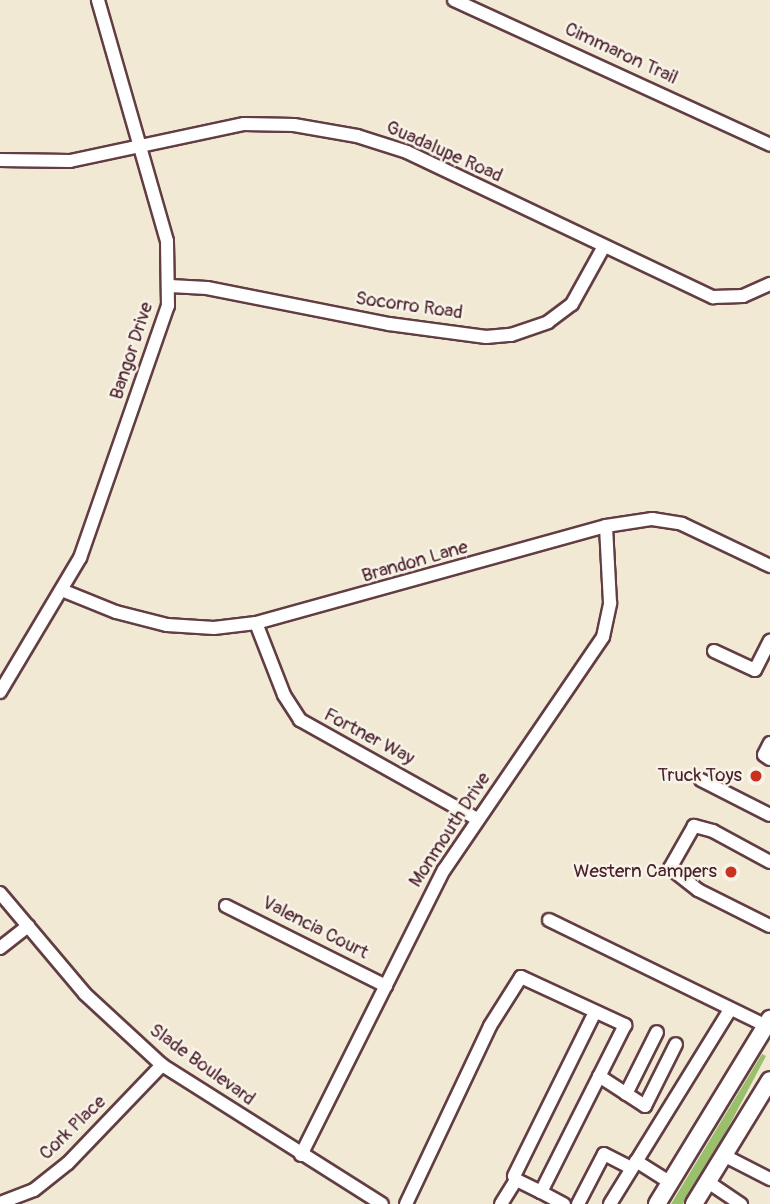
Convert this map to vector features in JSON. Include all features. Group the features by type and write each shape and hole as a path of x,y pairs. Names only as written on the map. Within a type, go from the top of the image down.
{"main road":[{"path":"657,1204 769,1025"},
{"path":"751,1114 770,1069"},
{"path":"694,1204 768,1088"}],"street":[{"name":"Bangor Drive","path":"0,692 64,591 155,352 170,286 167,241 136,144 98,0"},
{"name":"Cimmaron Trail","path":"454,0 770,145"},
{"name":"Guadalupe Road","path":"0,160 70,161 136,144 265,123 357,136 407,152 603,248 713,297 743,296 770,284"},
{"name":"Socorro Road","path":"170,286 207,288 388,324 486,337 511,335 548,322 572,304 603,248"},
{"name":"Brandon Lane","path":"64,591 116,612 167,625 214,628 256,623 606,526 652,519 682,524 770,566"},
{"name":"Monmouth Drive","path":"301,1155 433,889 477,819 603,637 610,603 606,526"},
{"name":"Fortner Way","path":"256,623 284,695 300,720 477,819"},
{"path":"714,651 755,670 770,641"},
{"path":"770,743 764,755 770,759"},
{"path":"701,780 770,815"},
{"path":"770,862 713,831 694,827 670,869 698,890 770,926"},
{"name":"Slade Boulevard","path":"0,893 85,994 162,1065 382,1204"},
{"name":"Valencia Court","path":"226,906 386,986"},
{"path":"549,920 730,1010 769,1025"},
{"path":"0,948 28,926"},
{"path":"406,1204 490,1026 521,977 625,1025 541,1192"},
{"path":"610,1204 730,1010"},
{"path":"501,1204 516,1180 514,1176 595,1012"},
{"path":"626,1094 657,1032"},
{"path":"645,1106 676,1044"},
{"name":"Cork Place","path":"0,1203 22,1200 68,1163 162,1065"},
{"path":"599,1076 645,1106 661,1121"},
{"path":"578,1204 604,1154 634,1164 671,1183"},
{"path":"725,1156 770,1179"},
{"path":"516,1180 564,1204"},
{"path":"708,1182 741,1204"}],"green space":[{"path":"762,1054 766,1056 711,1160 683,1204 671,1204"}],"place":[{"name":"Truck Toys","path":"756,776"},
{"name":"Western Campers","path":"731,872"}]}
